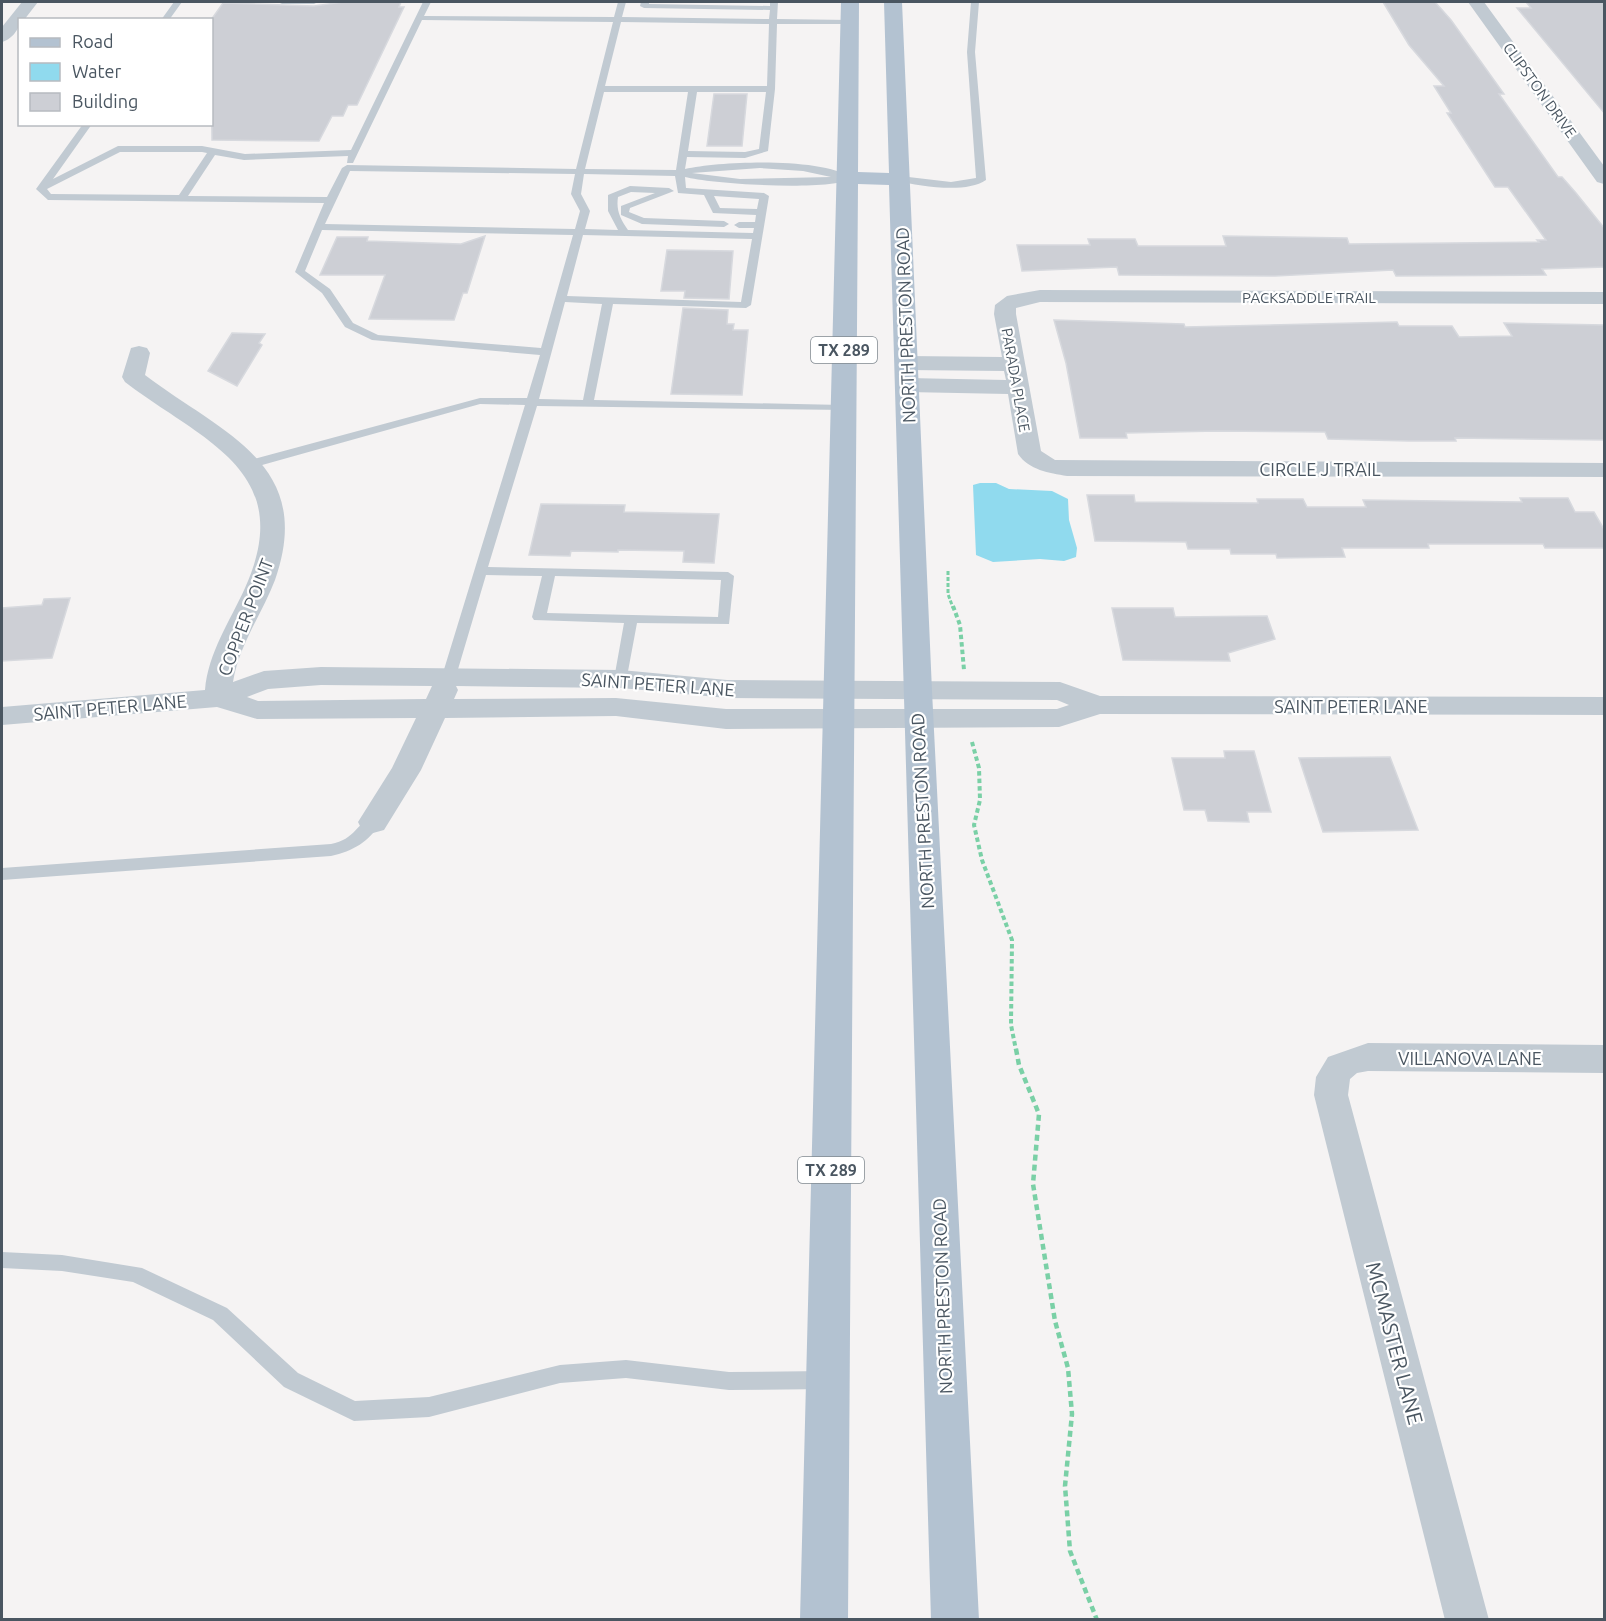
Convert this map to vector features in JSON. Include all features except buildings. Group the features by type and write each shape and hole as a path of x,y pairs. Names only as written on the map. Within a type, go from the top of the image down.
{"main road":[{"name":"TX 289","path":"824,1620 849,2"},
{"name":"NORTH PRESTON ROAD","path":"893,2 918,705 955,1620"},
{"path":"847,178 900,179"}],"street":[{"path":"2,37 30,2"},
{"name":"CLIPSTON DRIVE","path":"1476,2 1605,178"},
{"name":"PACKSADDLE TRAIL","path":"1014,300 1040,296 1605,298"},
{"name":"PARADA PLACE","path":"1014,300 1006,305 1005,314 1030,454 1038,461"},
{"name":"COPPER POINT","path":"139,353 132,377 155,396 219,435 251,464 271,495 276,526 263,576 222,670 218,698"},
{"path":"907,374 1014,364"},
{"path":"907,374 1017,387"},
{"name":"CIRCLE J TRAIL","path":"1038,461 1067,469 1605,470"},
{"name":"SAINT PETER LANE","path":"2,716 218,698 264,680 321,676 621,679 728,689 837,706"},
{"path":"373,822 406,770 437,707 449,676"},
{"name":"SAINT PETER LANE","path":"218,698 257,710 616,707 726,719 837,706 918,705 966,691 1060,691 1098,705"},
{"name":"SAINT PETER LANE","path":"918,705 968,719 1059,718 1098,705 1605,706"},
{"name":"VILLANOVA LANE","path":"1338,1067 1351,1059 1368,1057 1605,1059"},
{"name":"MCMASTER LANE","path":"1338,1067 1331,1078 1331,1095 1467,1620"}],"lane":[{"path":"166,18 178,2"},
{"path":"282,2 314,2"},
{"path":"427,2 330,200 300,272 326,291 349,325 376,339 546,352"},
{"path":"449,676 532,402 585,211 576,194 580,171 622,2"},
{"path":"645,2 644,6 774,5 771,89 763,151 745,155 683,154"},
{"path":"900,179 932,184 968,185 981,180 971,52 975,2"},
{"path":"418,18 850,22"},
{"path":"601,89 771,89"},
{"path":"681,191 680,173 693,89"},
{"path":"41,189 87,126"},
{"path":"41,189 118,149 202,149 212,152 261,149"},
{"path":"286,149 316,153 354,153"},
{"path":"182,198 212,152"},
{"path":"232,152 244,157 293,157 316,153"},
{"path":"347,168 680,173 703,180 815,181 847,178"},
{"path":"41,189 48,197 330,200"},
{"path":"560,299 746,305 764,196 630,189 613,195 610,206 613,216 625,233"},
{"path":"669,191 633,201 626,206 624,213 642,221 724,224"},
{"path":"708,193 716,211 762,212"},
{"path":"739,225 759,231"},
{"path":"319,227 625,233 759,231"},
{"path":"588,403 608,301"},
{"path":"251,464 480,401 843,408"},
{"path":"480,571 549,572 728,576 724,621 539,617 549,572"},
{"path":"621,679 631,619"},
{"path":"2,874 331,850 348,847 358,841 373,822"},
{"path":"2,1260 62,1263 135,1274 220,1314 291,1380 354,1412 429,1407 560,1374 627,1369 729,1381 829,1380"}],"path":[{"path":"948,571 948,594 960,625 966,691"},
{"path":"968,719 979,768 980,800 974,825 982,861 1012,940 1011,1025 1019,1065 1039,1114 1033,1184 1055,1321 1068,1368 1072,1414 1065,1486 1070,1551 1097,1620"}],"water":[{"path":"996,483 1009,489 1052,491 1068,499 1069,520 1077,548 1076,557 1064,561 1040,559 993,562 976,555 973,485"}]}
